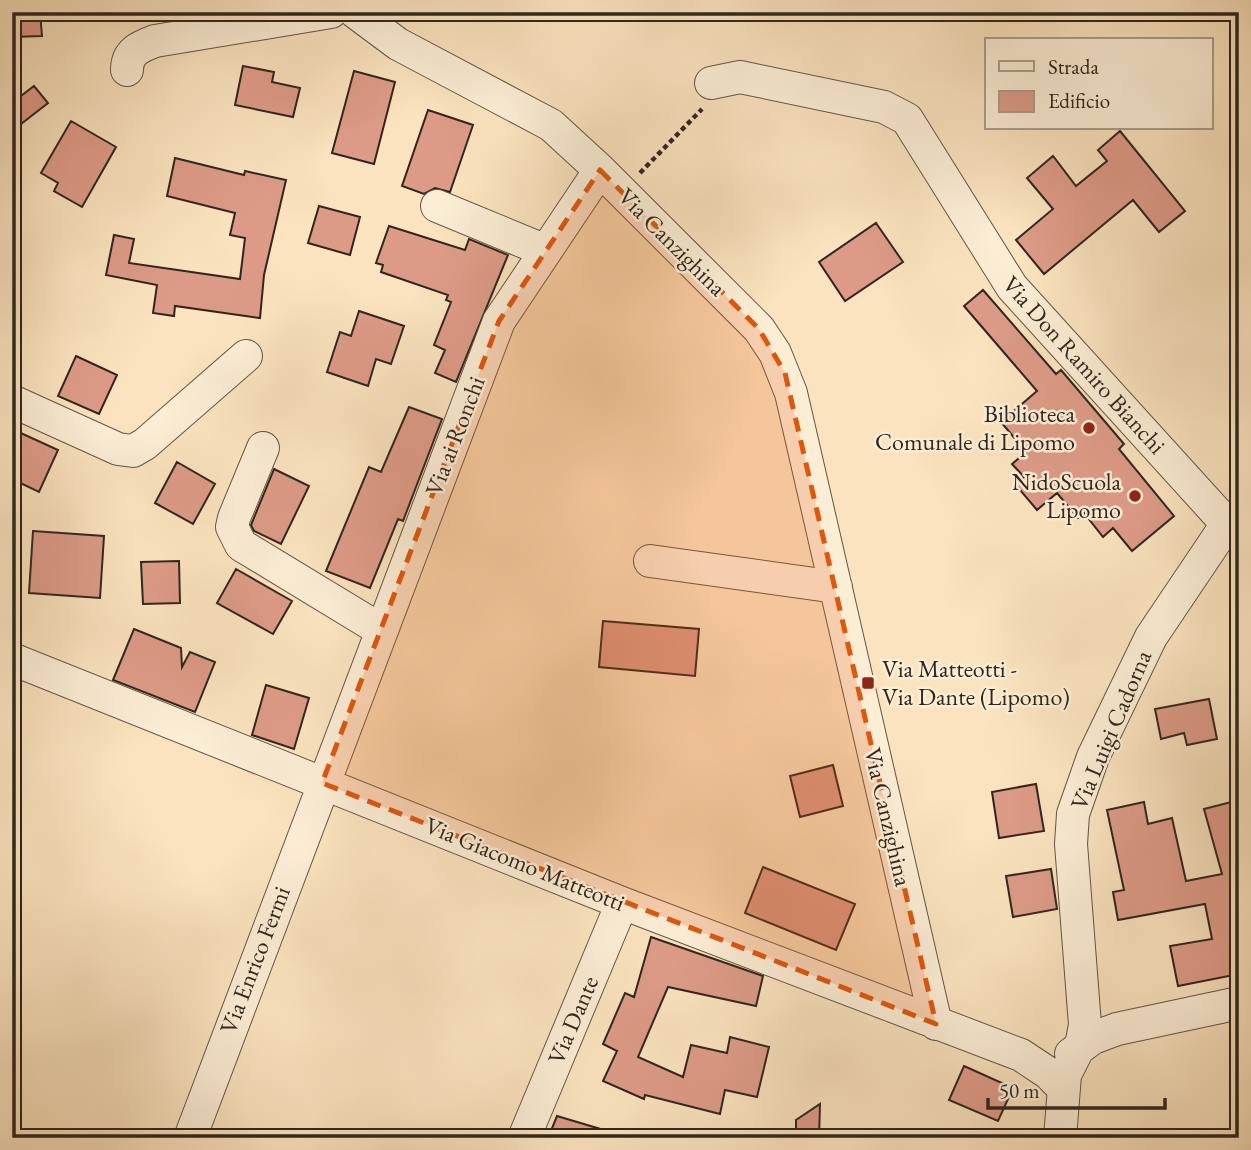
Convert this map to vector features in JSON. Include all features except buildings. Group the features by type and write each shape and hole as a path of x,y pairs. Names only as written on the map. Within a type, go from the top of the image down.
{"street":[{"path":"127,71 127,61 132,52 155,41 331,12"},
{"name":"Via Canzighina","path":"355,12 398,44 551,125 759,328 775,353 791,393 936,1024"},
{"name":"Via Don Ramiro Bianchi","path":"711,83 740,77 884,107 907,119 1012,287 1233,519"},
{"name":"Via ai Ronchi","path":"322,783 499,321 546,251 611,181"},
{"path":"437,206 546,251"},
{"path":"12,401 118,449 133,451 145,444 246,356"},
{"path":"263,449 234,518 232,527 241,545 381,630"},
{"name":"Via Luigi Cadorna","path":"1060,1138 1069,1064 1082,1041 1085,1025 1071,844 1073,814 1093,757 1151,637 1233,519"},
{"path":"650,561 838,598"},
{"path":"676,584 838,598"},
{"name":"Via Giacomo Matteotti","path":"14,664 1035,1063 1064,1089"},
{"name":"Via Enrico Fermi","path":"190,1138 322,783"},
{"name":"Via Dante","path":"524,1138 622,903"},
{"path":"1035,1063 1059,1059 1076,1051 1093,1038 1117,1029 1239,1003"}],"path":[{"path":"611,181 712,99 711,83"}],"highlighted area":[{"path":"600,170 759,329 785,373 936,1024 322,783 499,321"}],"place":[{"name":"Biblioteca Comunale di Lipomo","path":"1089,428"},
{"name":"NidoScuola Lipomo","path":"1135,496"},
{"name":"Via Matteotti - Via Dante (Lipomo)","path":"868,683"}]}
